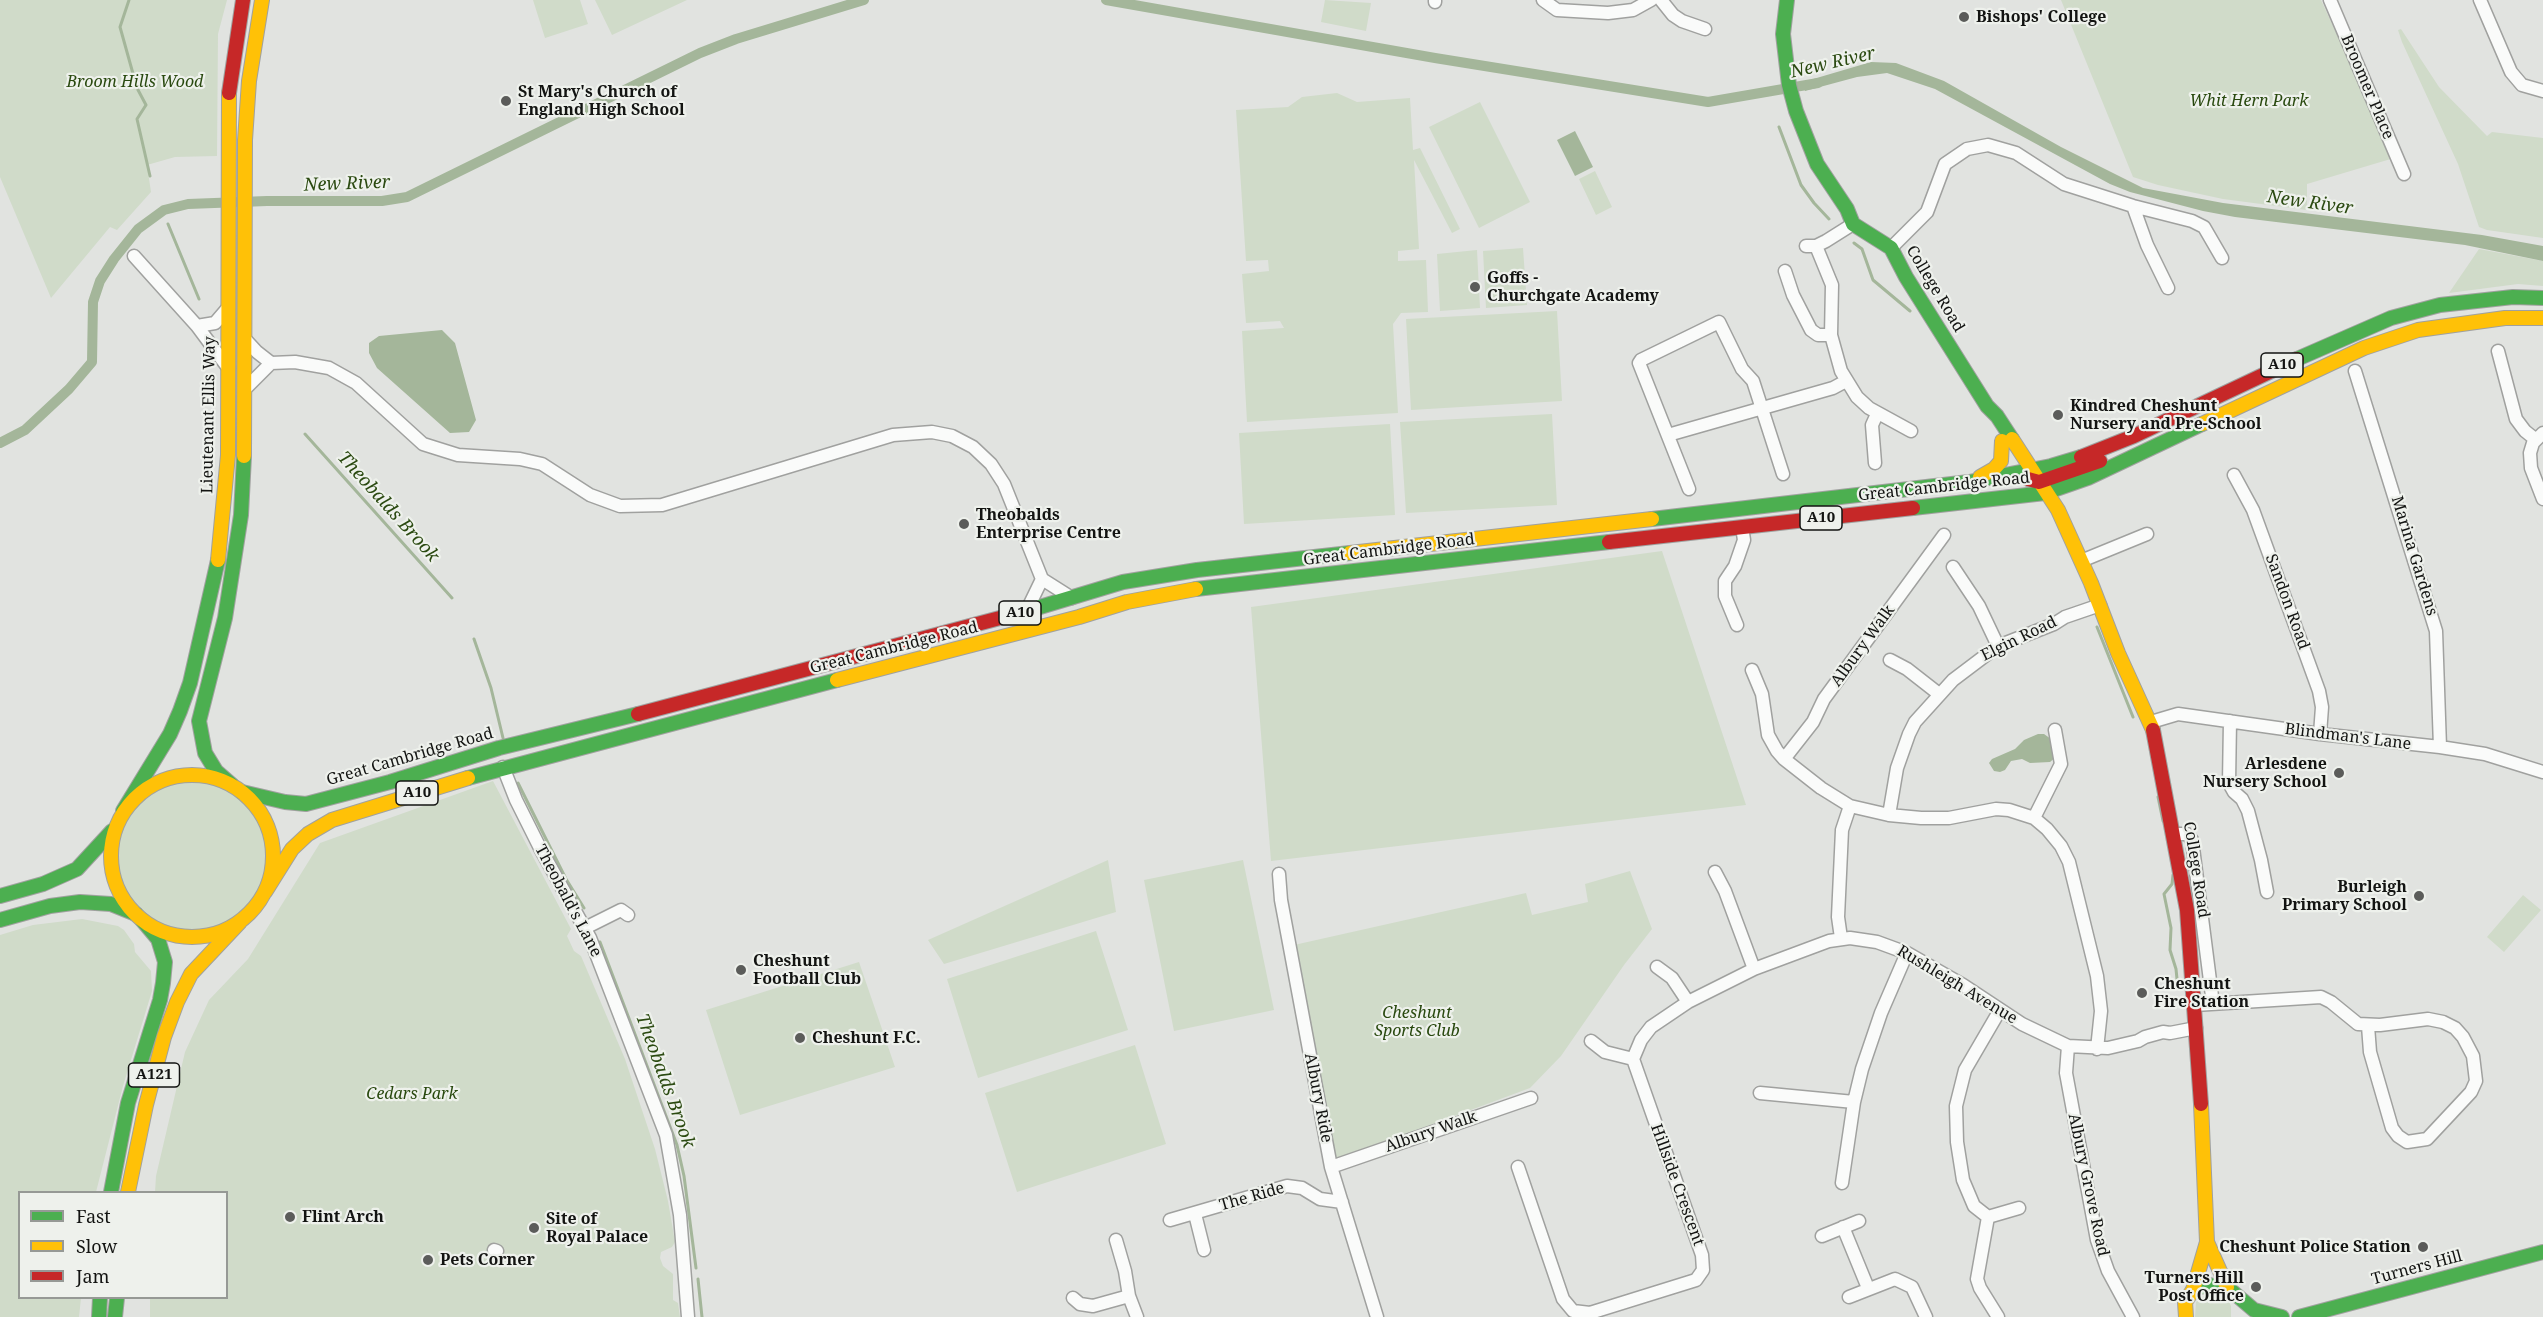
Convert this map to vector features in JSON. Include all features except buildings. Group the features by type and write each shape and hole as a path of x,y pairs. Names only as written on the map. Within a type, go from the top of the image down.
{"main road":[{"name":"Lieutenant Ellis Way","path":"123,811 170,734 190,683 220,553 228,455 229,91 243,0"},
{"path":"0,920 50,906 80,902 111,904 139,917 160,931 179,936 202,937 227,930 240,922 253,910 265,892 272,874 272,840 266,822 256,807 216,771 205,753 199,722 225,618 241,515 246,388 244,186 249,81 262,0"},
{"path":"1787,0 1783,34 1790,92 1817,164 1847,209 1853,224"},
{"name":"College Road","path":"1853,224 1891,248 1906,277 1987,406 1997,416 2053,516 2063,525 2151,722 2158,745 2187,910 2195,1005 2207,1242 2193,1290 2185,1302 2184,1316"},
{"name":"Great Cambridge Road","path":"265,892 292,849 308,834 332,820 502,767 1079,617 1127,602 1203,588 1742,527 2034,482 2334,341 2391,318 2440,305 2513,297 2543,298"},
{"name":"Great Cambridge Road","path":"237,789 285,802 306,804 390,782 499,748 1073,599 1124,582 1197,570 1871,495 1969,482 2034,482 2088,478 2364,348 2418,330 2478,320 2543,318"},
{"name":"College Road","path":"1987,406 1989,421 2034,482"},
{"path":"1969,482 1998,466 2002,456 2002,441"},
{"path":"1871,495 1911,497 2034,482"},
{"path":"0,896 43,884 77,869 112,831 123,811 150,787 166,779 186,775 203,776 237,789"},
{"path":"112,831 114,875 123,898 139,917"},
{"name":"A121","path":"111,1191 128,1103 160,1000 165,962 158,939 139,917"},
{"name":"A121","path":"129,1191 146,1106 164,1037 177,1002 190,974 240,922"},
{"name":"College Road","path":"2207,1242 2226,1287"},
{"name":"Turners Hill","path":"2308,1316 2387,1292 2543,1252"},
{"path":"2193,1290 2207,1285 2226,1287 2254,1310 2282,1317"},
{"path":"2237,1298 2239,1317"},
{"path":"99,1317 100,1299"},
{"path":"115,1317 117,1299"}],"street":[{"path":"1544,0 1557,10 1608,13 1633,10 1651,0"},
{"path":"1661,0 1673,15 1682,21 1705,29"},
{"name":"Broomer Place","path":"2330,0 2404,174"},
{"path":"2480,0 2511,72 2522,85 2543,91"},
{"path":"1891,248 1927,212 1945,164 1960,153 1977,145 1988,145 2016,153 2064,184 2198,224 2204,227 2222,258"},
{"path":"2133,206 2147,245 2168,288"},
{"path":"1853,224 1811,246 1832,285 1831,336 1837,362 1857,397 1876,414 1911,431"},
{"path":"134,256 197,326 228,369"},
{"path":"1785,271 1793,296 1811,330 1818,335 1831,336"},
{"path":"197,326 215,324 227,309"},
{"path":"1689,489 1639,363 1719,322 1742,369 1753,381 1782,474"},
{"path":"246,339 271,363 295,362 329,368 356,383 423,444 458,455 520,459 542,464 590,495 620,506 662,505 893,435 932,432 952,436 973,447 991,464 1004,484 1042,579 1073,599"},
{"path":"2498,351 2516,419 2525,431 2539,436 2531,448 2530,459 2543,499"},
{"path":"246,388 271,363"},
{"name":"Marina Gardens","path":"2355,371 2436,631 2440,747"},
{"path":"1668,435 1833,388 1846,381"},
{"path":"1875,463 1872,426 1876,414"},
{"name":"Sandon Road","path":"2234,475 2253,510 2319,691 2322,707 2320,734"},
{"path":"1737,625 1725,596 1725,581 1735,566 1744,540 1742,527"},
{"path":"2081,561 2147,534"},
{"name":"Albury Walk","path":"1784,759 1813,722 1824,699 1944,535"},
{"path":"1953,567 1979,606 1998,646"},
{"path":"1027,611 1042,579"},
{"name":"Elgin Road","path":"1889,815 1897,768 1908,734 1915,722 1939,694 1972,663 1998,646 2054,624 2065,617 2100,605"},
{"path":"1890,660 1907,669 1939,694"},
{"path":"1752,670 1762,694 1768,735 1784,759 1821,788 1850,806 1889,815 1949,818 2001,809 2034,818 2047,829 2061,846 2072,875 2100,994 2101,1011 2097,1049"},
{"name":"Blindman's Lane","path":"2151,722 2178,714 2320,734 2440,747 2485,754 2543,772"},
{"path":"2230,721 2229,783 2248,811 2261,860 2266,892"},
{"path":"2034,818 2061,764 2055,730"},
{"name":"Theobald's Lane","path":"502,767 535,838 590,925 666,1136 680,1215 688,1317"},
{"path":"1841,938 1838,917 1842,830 1850,806"},
{"path":"2174,834 2187,834 2192,840 2212,1004"},
{"path":"1714,872 1725,891 1754,969"},
{"name":"Albury Ride","path":"1279,874 1281,900 1331,1167 1377,1317"},
{"path":"590,925 621,910 628,915"},
{"name":"Rushleigh Avenue","path":"1633,1059 1641,1040 1651,1027 1688,1002 1754,969 1841,938 1858,938 1878,942 1907,953 2030,1028 2068,1046 2097,1049 2138,1041 2145,1036 2163,1032 2170,1033 2196,1028"},
{"path":"1842,1183 1854,1101 1870,1041 1907,953"},
{"path":"1657,967 1672,978 1688,1002"},
{"path":"2195,1005 2321,997 2331,1002 2353,1021 2368,1026 2428,1019 2443,1022 2455,1028 2463,1037 2473,1056 2476,1081 2471,1092 2427,1139 2407,1142 2392,1128 2370,1052 2368,1026"},
{"path":"1988,1217 1974,1206 1963,1180 1959,1161 1956,1106 1965,1070 2000,1010"},
{"path":"1591,1041 1605,1052 1633,1059"},
{"name":"Albury Grove Road","path":"2068,1046 2066,1073 2097,1240 2108,1271 2133,1317"},
{"name":"Hillside Crescent","path":"1518,1167 1565,1304 1572,1311 1580,1314 1614,1312 1691,1284 1699,1277 1704,1264 1633,1059"},
{"path":"1760,1093 1854,1101"},
{"name":"Albury Walk","path":"1331,1167 1531,1098"},
{"name":"The Ride","path":"1170,1220 1287,1186 1302,1188 1320,1200 1342,1202"},
{"path":"1988,1217 2019,1208"},
{"path":"1195,1214 1204,1250"},
{"path":"1988,1217 1977,1279 1998,1317"},
{"path":"1822,1236 1859,1221"},
{"path":"1843,1227 1868,1288"},
{"path":"1116,1240 1129,1296 1137,1317"},
{"path":"1849,1297 1895,1279 1905,1282 1916,1293 1926,1317"},
{"path":"1073,1299 1080,1304 1093,1306 1129,1296"}],"green space":[{"name":"Broom Hills Wood","path":"0,0 227,0 218,34 217,156 175,157 147,165 151,192 117,230 110,227 51,298 0,177"},
{"path":"533,0 580,0 588,24 545,38"},
{"path":"595,0 687,0 612,35"},
{"path":"1325,0 1371,3 1366,31 1321,22"},
{"name":"Whit Hern Park","path":"2061,0 2321,0 2394,158 2307,184 2307,210 2223,199 2158,185 2133,177"},
{"path":"2401,29 2439,87 2487,136 2492,132 2543,138 2543,238 2479,227 2458,164 2402,42 2398,30"},
{"path":"1337,93 1357,102 1410,98 1413,150 1420,148 1460,229 1452,233 1414,160 1419,249 1398,251 1398,261 1426,260 1428,312 1401,313 1393,324 1398,413 1247,422 1242,331 1284,328 1280,321 1246,323 1242,274 1269,271 1268,260 1246,261 1236,110 1288,107 1302,97"},
{"path":"1480,102 1530,202 1479,228 1429,127"},
{"path":"1595,171 1612,207 1596,215 1579,179"},
{"path":"1523,248 1527,305 1486,308 1483,251"},
{"path":"2479,249 2543,261 2543,286 2518,284 2449,293"},
{"path":"1477,250 1480,308 1440,311 1437,254"},
{"path":"1557,311 1562,401 1411,410 1406,319"},
{"path":"1552,414 1557,505 1406,513 1400,422"},
{"path":"1390,424 1395,515 1244,524 1239,433"},
{"path":"1662,551 1746,805 1271,861 1251,607"},
{"path":"191,781 220,787 244,803 260,827 266,856 260,885 244,909 220,925 191,931 162,925 138,909 122,885 116,856 122,827 138,803 162,787"},
{"name":"Cedars Park","path":"493,781 571,929 567,936 574,951 581,956 625,1059 655,1149 668,1201 675,1242 672,1247 661,1252 660,1258 663,1266 673,1274 673,1300 678,1303 680,1317 150,1317 150,1299 228,1299 228,1191 155,1191 156,1176 185,1052 209,1000 248,959 320,843"},
{"path":"1108,860 1116,912 944,964 928,940"},
{"path":"1243,860 1274,1010 1174,1031 1144,880"},
{"name":"Cheshunt Sports Club","path":"1630,871 1652,929 1561,1056 1530,1088 1336,1160 1294,945 1526,893 1532,915 1588,902 1585,884"},
{"path":"2523,895 2541,910 2504,952 2487,937"},
{"path":"82,919 118,926 124,930 134,944 135,952 151,971 152,991 123,1086 96,1191 18,1191 18,1299 81,1299 79,1317 0,1317 0,935 33,925"},
{"path":"1096,931 1128,1030 978,1078 947,979"},
{"name":"Cheshunt F.C.","path":"859,962 895,1067 740,1115 706,1010"},
{"path":"1135,1045 1166,1144 1017,1192 985,1093"},
{"path":"2218,1293 2228,1300 2231,1306 2231,1317 2195,1317 2196,1302 2206,1294"}],"shaded area":[{"path":"1871,62 1896,63 1944,81 2061,147 2143,188 2223,203 2482,235 2543,246 2543,261 2465,245 2235,217 2130,192 2110,184 1935,89 1887,73 1857,77 1805,91 1803,82"},
{"path":"1575,131 1593,167 1575,176 1557,140"},
{"path":"442,330 455,343 476,420 469,432 450,433 377,368 369,353 369,343 379,336"},
{"path":"2044,734 2051,739 2056,757 2050,762 2030,763 2022,759 2011,761 2005,770 1994,771 1989,763 1992,759 2015,749 2024,740"}],"waterway":[{"name":"Theobalds Brook","path":"129,0 120,27 137,88 146,105 137,119 150,176"},
{"name":"New River","path":"0,443 25,430 69,389 92,362 93,302 100,281 138,229 164,210 188,204 382,201 407,197 700,53 736,39 864,0"},
{"name":"New River","path":"1106,0 1435,58 1708,102 1818,83"},
{"path":"1779,127 1801,185 1829,219"},
{"name":"Theobalds Brook","path":"168,224 199,299"},
{"path":"1854,243 1862,249 1873,280 1910,311"},
{"name":"Theobalds Brook","path":"305,434 452,598"},
{"path":"2097,627 2133,717"},
{"name":"Theobalds Brook","path":"474,639 491,688 503,738"},
{"name":"Theobalds Brook","path":"518,783 566,879 584,908"},
{"path":"2158,797 2163,821"},
{"path":"2173,875 2172,884 2164,894 2171,928 2170,950 2177,979"},
{"name":"Theobalds Brook","path":"600,942 677,1145 684,1176 696,1268"},
{"name":"Theobalds Brook","path":"698,1279 702,1317"}],"traffic: fast":[{"path":"1787,0 1783,34 1789,85 1796,111 1817,164 1847,209 1853,224 1891,248 1906,277 1987,406 1997,416 2012,439"},
{"path":"2297,359 2391,318 2440,305 2513,297 2543,298"},
{"path":"1913,508 2045,493 2088,478 2202,424"},
{"path":"232,785 216,771 205,753 199,721 225,618 241,515 244,456"},
{"path":"1652,519 1969,482 2051,466 2081,457"},
{"path":"1196,589 1609,542"},
{"path":"1030,610 1123,582 1197,570 1350,553"},
{"path":"123,811 170,734 180,711 190,683 218,560"},
{"path":"468,778 837,680"},
{"path":"242,792 285,802 306,804 390,782 499,748 638,714"},
{"path":"0,896 43,884 77,869 112,831"},
{"path":"0,920 50,906 80,902 111,904 136,914"},
{"path":"111,1191 128,1103 160,1000 163,983 165,962 158,939 142,920"},
{"path":"2299,1317 2543,1252"},
{"path":"2193,1290 2207,1285 2227,1287 2254,1310 2282,1317"},
{"path":"99,1317 100,1299"},
{"path":"115,1317 117,1299"}],"traffic: slow":[{"path":"244,456 245,140 249,81 262,0"},
{"path":"218,560 228,455 229,93"},
{"path":"2202,424 2364,348 2418,330 2505,318 2543,318"},
{"path":"2012,439 2058,510 2153,730"},
{"path":"1980,477 1994,469 2001,461 2002,441"},
{"path":"1350,553 1652,519"},
{"path":"837,680 1079,617 1127,602 1196,589"},
{"path":"192,775 223,781 249,799 267,825 273,856 267,887 249,913 223,931 192,937 161,931 135,913 117,887 111,856 117,825 135,799 161,781 192,775"},
{"path":"265,892 292,849 308,834 332,820 468,778"},
{"path":"128,1191 146,1105 164,1037 177,1002 191,974 240,922"},
{"path":"2186,1317 2185,1302 2193,1290 2207,1242 2201,1104"},
{"path":"2207,1242 2227,1287"}],"traffic: jam":[{"path":"229,93 243,0"},
{"path":"2081,457 2134,436 2297,359"},
{"path":"2028,479 2039,482 2100,461"},
{"path":"1609,542 1913,508"},
{"path":"638,714 1030,610"},
{"path":"2153,730 2187,910 2201,1104"}],"place":[{"name":"Bishops' College","path":"1964,17"},
{"name":"St Mary's Church of England High School","path":"506,101"},
{"name":"Goffs - Churchgate Academy","path":"1475,287"},
{"name":"Kindred Cheshunt Nursery and Pre-School","path":"2058,415"},
{"name":"Theobalds Enterprise Centre","path":"964,524"},
{"name":"Arlesdene Nursery School","path":"2339,773"},
{"name":"Burleigh Primary School","path":"2419,896"},
{"name":"Cheshunt Football Club","path":"741,970"},
{"name":"Cheshunt Fire Station","path":"2142,993"},
{"name":"Cheshunt F.C.","path":"800,1038"},
{"name":"Flint Arch","path":"290,1217"},
{"name":"Site of Royal Palace","path":"534,1228"},
{"name":"Cheshunt Police Station","path":"2423,1247"},
{"name":"Pets Corner","path":"428,1260"},
{"name":"Turners Hill Post Office","path":"2256,1287"}]}
